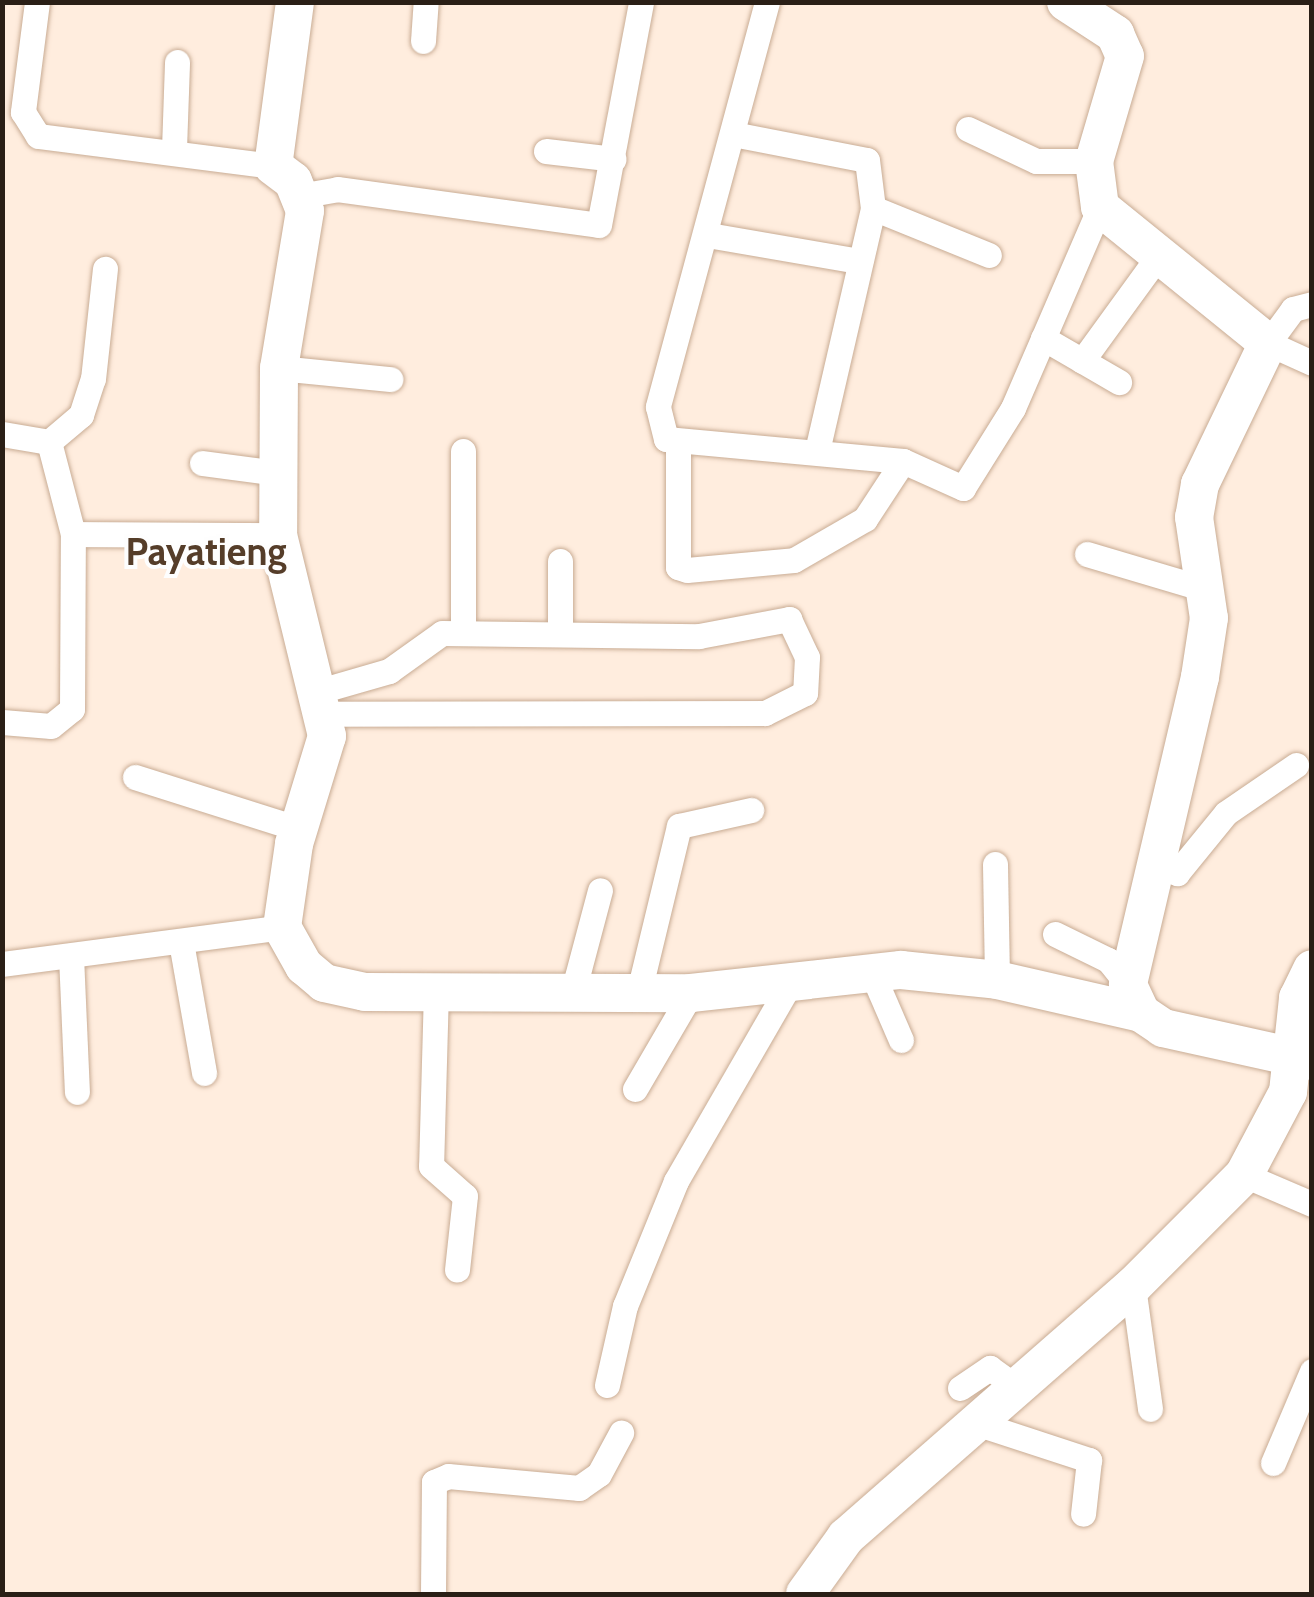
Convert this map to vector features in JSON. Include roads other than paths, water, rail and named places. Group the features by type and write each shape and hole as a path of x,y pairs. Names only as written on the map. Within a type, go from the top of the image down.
{"street":[{"path":"37,2 15,55 23,112 38,136 174,149 272,166 299,196 302,243 280,368 278,534 325,702 324,760 299,829 282,927 324,983 436,990 640,987 691,993 788,987 872,973 997,980 1135,999"},
{"path":"272,166 295,2"},
{"path":"424,41 426,2"},
{"path":"299,196 337,189 592,227 604,215 640,2"},
{"path":"767,2 738,134 658,408 666,439 903,461 963,488 1043,338 1100,208 1094,161 1125,56 1116,34 1066,2"},
{"path":"174,149 178,62"},
{"path":"968,129 1036,162 1094,161"},
{"path":"738,134 867,160 873,208 816,451"},
{"path":"546,151 614,159"},
{"path":"873,208 989,254"},
{"path":"1100,208 1268,343 1312,363"},
{"path":"708,235 859,261"},
{"path":"1082,361 1158,254"},
{"path":"2,434 49,442 82,415 93,379 106,269"},
{"path":"1135,999 1156,862 1200,676 1208,590 1194,517 1200,484 1268,343 1293,309 1312,304"},
{"path":"1043,338 1119,382"},
{"path":"280,368 390,378"},
{"path":"2,722 51,726 72,709 73,534 49,442"},
{"path":"678,442 678,567 686,570 794,560 865,519 903,461"},
{"path":"463,451 463,632"},
{"path":"202,463 278,473"},
{"path":"73,534 278,534"},
{"path":"1088,554 1208,590"},
{"path":"560,561 560,633"},
{"path":"789,619 806,656 805,694 765,714 699,717 325,702 389,671 430,637 463,632 718,635 789,619"},
{"path":"1156,862 1177,872 1226,813 1296,765"},
{"path":"136,776 299,829"},
{"path":"640,987 679,826 751,810"},
{"path":"995,864 997,980"},
{"path":"574,988 600,890"},
{"path":"2,964 282,927"},
{"path":"1055,934 1108,960 1135,999 1163,1028 1291,1056"},
{"path":"182,942 204,1073"},
{"path":"71,956 77,1092"},
{"path":"805,1594 846,1536 979,1424 1014,1383 1133,1286 1244,1176 1291,1056 1298,998 1312,969"},
{"path":"872,973 901,1040"},
{"path":"607,1385 625,1306 676,1181 788,987"},
{"path":"436,990 431,1166 465,1196 456,1270"},
{"path":"634,1089 691,993"},
{"path":"1244,1176 1312,1204"},
{"path":"1133,1286 1150,1409"},
{"path":"960,1388 983,1370 1014,1383"},
{"path":"1274,1463 1312,1371"},
{"path":"979,1424 1089,1460 1083,1514"},
{"path":"433,1594 434,1482 448,1476 578,1488 599,1474 621,1433"}],"district":[{"name":"Payatieng","path":"206,552"}]}
